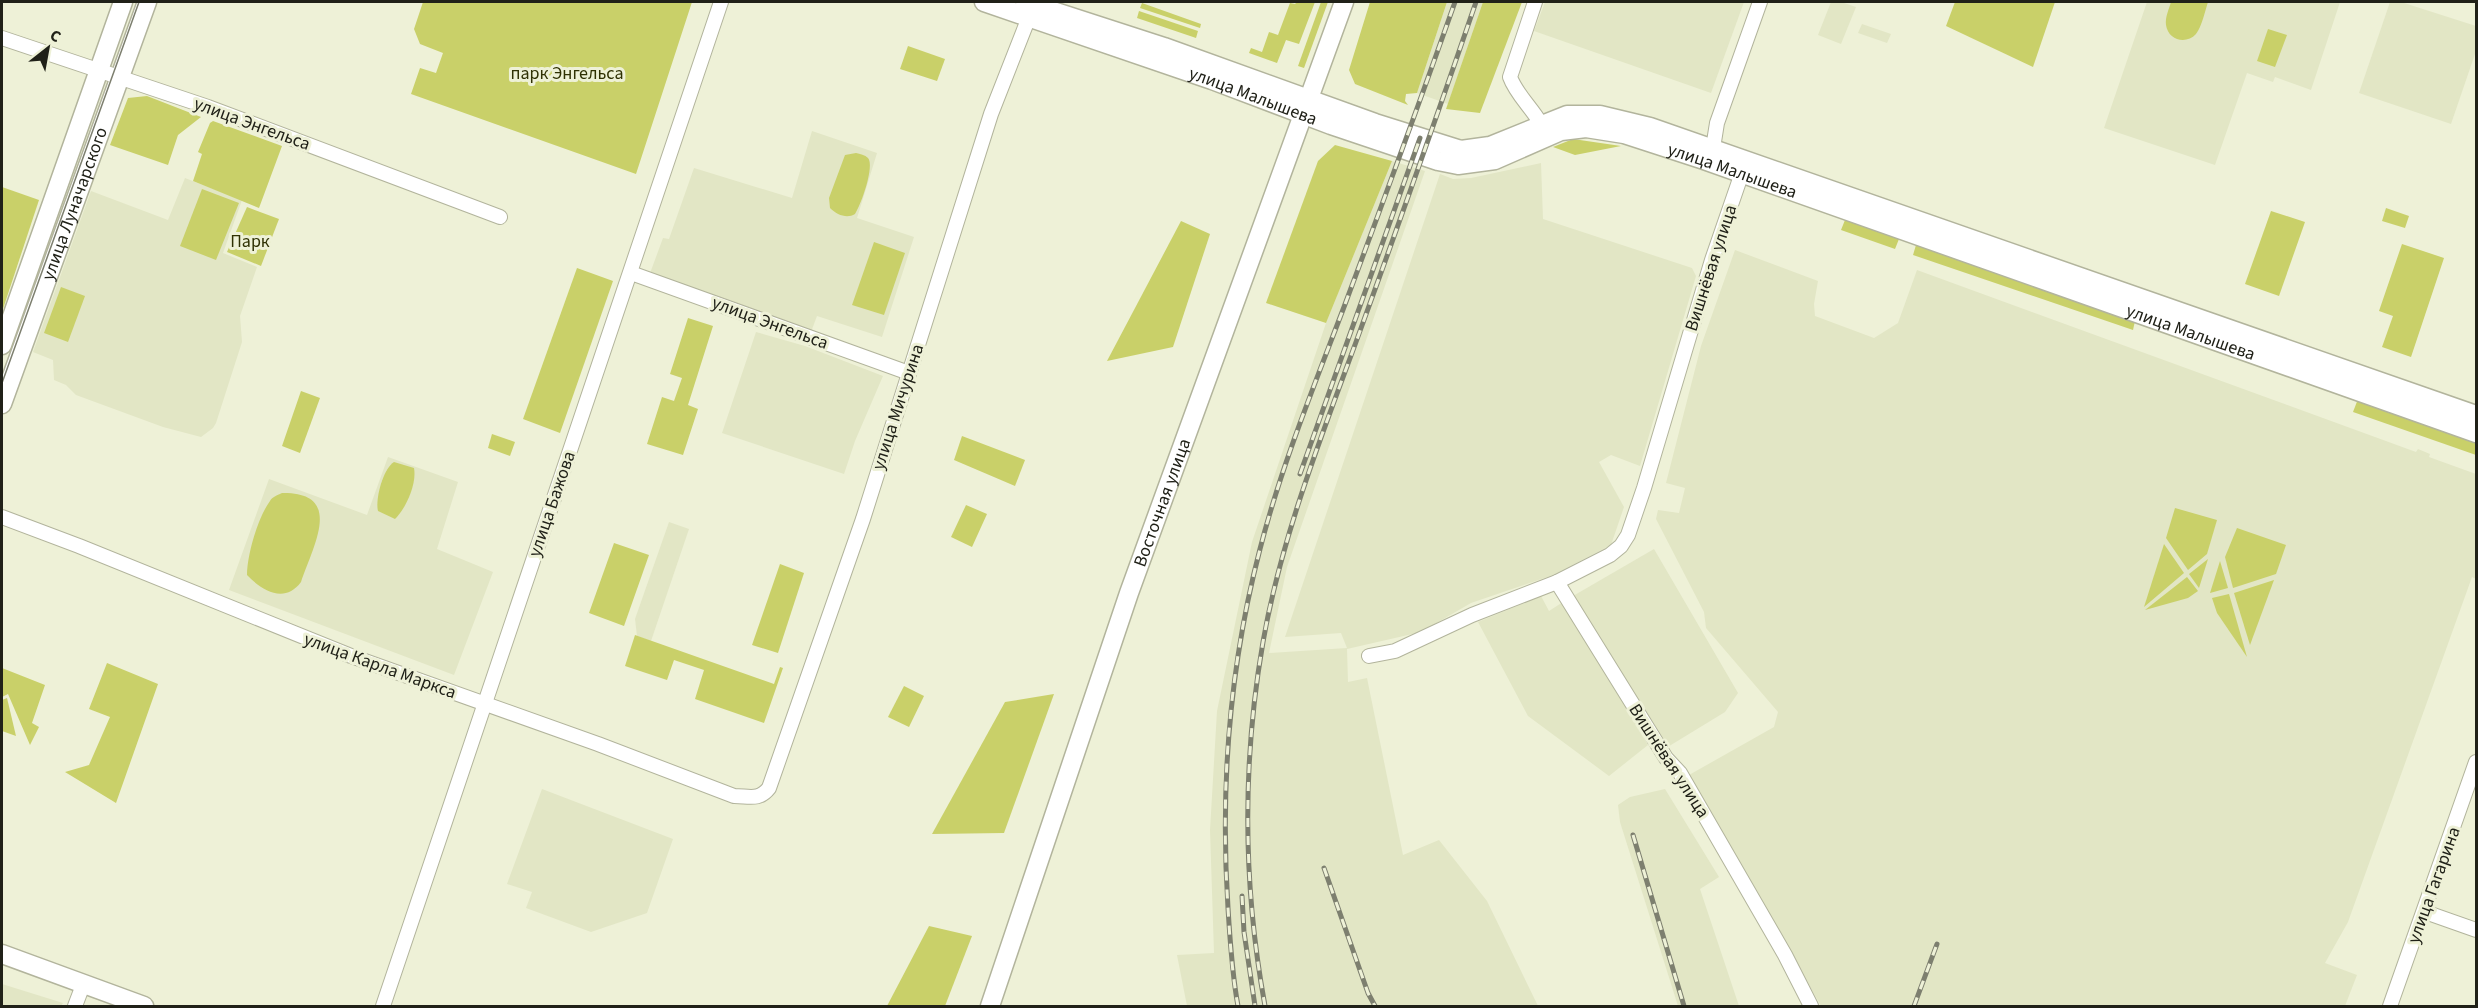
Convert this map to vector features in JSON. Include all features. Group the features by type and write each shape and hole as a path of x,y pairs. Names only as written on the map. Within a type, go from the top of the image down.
{"main road":[{"name":"улица Луначарского","path":"2,345 123,2"},
{"name":"улица Луначарского","path":"2,404 147,2"},
{"name":"улица Малышева","path":"984,2 1027,9 1164,47 1429,158 1458,165 1495,160 1561,131 1586,128 1624,134 1723,167 1744,167 2476,415"},
{"name":"Восточная улица","path":"990,1006 1129,593 1344,2"},
{"name":"улица Малышева","path":"1306,107 1461,150 1490,146 1567,115 1600,115 1650,127 1713,148 1744,167 2476,433"},
{"path":"2,954 144,1006"}],"street":[{"name":"улица Бажова","path":"383,1006 721,2"},
{"path":"1535,2 1510,77 1513,86 1533,110 1541,124"},
{"path":"1723,167 1713,148 1717,123 1760,2"},
{"name":"улица Мичурина","path":"763,795 769,788 849,560 1027,9"},
{"name":"улица Энгельса","path":"2,38 99,69 276,132 500,217"},
{"name":"Вишнёвая улица","path":"1369,656 1395,651 1472,615 1557,582 1610,555 1621,546 1628,535 1645,485 1712,260 1744,167"},
{"name":"улица Энгельса","path":"631,273 909,373"},
{"name":"улица Карла Маркса","path":"2,518 79,546 351,656 598,744 734,796 756,798 763,795"},
{"name":"Вишнёвая улица","path":"1557,582 1665,758 1680,772 1785,955 1811,1006"},
{"name":"улица Гагарина","path":"2390,1006 2476,762"},
{"path":"2425,912 2476,930"},
{"path":"75,1006 83,985"}],"shaded area":[{"path":"1447,2 1483,2 1448,104 1417,93"},
{"path":"1545,2 1744,2 1711,93 1534,31"},
{"path":"1831,2 1841,2 1856,7 1841,44 1818,35"},
{"path":"2147,2 2340,2 2311,90 2275,77 2273,82 2247,73 2215,165 2104,128"},
{"path":"2390,2 2401,2 2476,26 2476,51 2451,124 2359,93"},
{"path":"1862,24 1891,34 1887,43 1858,33"},
{"path":"812,131 877,153 857,218 914,237 882,337 817,316 811,332 649,276 663,238 669,239 694,168 792,198"},
{"path":"1392,161 1425,171 1287,567 1269,653 1347,648 1341,633 1285,637 1440,174 1453,179 1471,178 1541,163 1543,219 1692,268 1696,276 1640,466 1611,455 1599,462 1624,507 1611,545 1553,575 1471,603 1421,632 1347,649 1348,682 1367,678 1403,855 1439,840 1487,901 1538,1006 1187,1006 1177,955 1214,953 1210,830 1217,711 1252,542 1326,323"},
{"path":"185,178 242,200 223,253 257,267 240,316 242,342 216,423 201,437 163,427 76,395 66,385 54,380 53,360 33,352 91,191 168,220"},
{"path":"1735,250 1818,281 1814,304 1815,316 1874,338 1898,323 1917,270 2416,452 2418,449 2430,454 2429,457 2476,474 2476,579 2472,577 2348,922 2325,963 2357,975 2345,1006 1821,1006 1689,775 1774,727 1778,712 1706,628 1704,612 1656,519 1658,510 1679,513 1685,488 1666,483 1701,346"},
{"path":"756,332 805,346 883,376 855,441 844,474 722,433"},
{"path":"388,457 458,482 437,549 493,572 454,675 229,590 269,479 367,515"},
{"path":"669,522 689,529 651,641 637,636 635,619"},
{"path":"1654,549 1738,693 1725,712 1666,748 1573,596"},
{"path":"1541,596 1549,611 1563,602 1648,745 1609,776 1528,716 1478,622"},
{"path":"542,789 673,839 647,913 591,932 526,908 532,892 507,884"},
{"path":"1665,789 1719,877 1700,889 1739,1006 1678,1006 1620,822 1618,805 1630,797"},
{"path":"2,984 63,1003 61,1006 2,1006"}],"green space":[{"name":"парк Энгельса","path":"423,2 692,2 636,174 411,94 420,68 436,73 443,53 420,44 414,29"},
{"path":"1315,2 1299,44 1286,40 1277,63 1249,53 1251,48 1262,52 1269,32 1278,35 1290,3"},
{"path":"1321,2 1328,2 1304,68 1298,66"},
{"path":"1370,2 1447,2 1417,93 1406,94 1405,101 1408,105 1355,84 1349,70"},
{"path":"1483,2 1522,2 1480,113 1446,109"},
{"path":"1955,2 2055,2 2033,67 1946,26"},
{"path":"2171,2 2208,2 2200,27 2192,37 2178,39 2167,30 2166,19"},
{"path":"1142,3 1201,24 1200,28 1140,8"},
{"path":"1139,11 1198,31 1196,38 1137,18"},
{"path":"2268,29 2287,35 2275,67 2257,61"},
{"path":"908,46 945,59 937,81 900,69"},
{"path":"147,96 201,117 178,135 168,165 110,145 128,98"},
{"path":"213,121 282,146 259,208 193,181 202,154 198,152 210,123"},
{"path":"1573,139 1621,146 1575,155 1553,147"},
{"path":"1335,145 1392,161 1326,323 1266,303 1318,161"},
{"path":"856,153 868,158 869,177 855,214 845,216 830,208 829,198 845,155"},
{"path":"2,187 39,200 2,312"},
{"path":"202,189 239,203 216,260 180,246"},
{"name":"Парк","path":"247,207 279,219 261,266 227,252"},
{"path":"2386,208 2409,216 2405,228 2382,221"},
{"path":"2271,211 2305,222 2279,296 2245,284"},
{"path":"1845,220 1899,239 1895,249 1841,230"},
{"path":"1181,221 1210,234 1173,347 1107,361"},
{"path":"874,242 905,253 884,315 852,305"},
{"path":"2402,244 2444,258 2411,357 2382,347 2393,316 2379,311"},
{"path":"1916,245 2135,321 2133,330 1913,255"},
{"path":"577,268 613,281 560,433 523,419"},
{"path":"61,287 85,296 68,342 44,333"},
{"path":"688,318 713,326 688,405 698,409 683,455 647,444 662,397 674,401 682,378 670,374"},
{"path":"301,391 320,398 300,453 282,446"},
{"path":"2358,399 2476,441 2476,455 2353,412"},
{"path":"492,434 515,442 510,456 488,448"},
{"path":"962,436 1025,460 1015,486 954,460"},
{"path":"394,462 414,468 414,481 410,495 395,519 378,511 377,506 383,477"},
{"path":"282,493 301,495 313,501 319,511 320,524 301,582 295,589 281,594 260,586 247,575 247,567 261,516 271,500"},
{"path":"966,505 987,514 972,547 951,537"},
{"path":"2175,508 2217,520 2207,554 2188,570 2166,538"},
{"path":"2237,528 2286,545 2276,574 2233,588 2225,557"},
{"path":"614,543 649,555 624,626 589,613"},
{"path":"2164,544 2184,573 2144,607"},
{"path":"2208,559 2199,588 2189,574"},
{"path":"2220,561 2228,588 2210,593"},
{"path":"780,564 804,573 778,653 752,645"},
{"path":"2187,577 2198,591 2188,598 2145,610"},
{"path":"2274,580 2250,645 2234,593"},
{"path":"2229,594 2247,657 2217,613 2212,598"},
{"path":"635,635 774,684 780,667 783,668 764,723 695,699 704,670 674,660 667,680 625,666"},
{"path":"107,663 158,684 116,803 65,772 89,765 110,717 89,709"},
{"path":"2,668 45,685 32,723 39,727 30,745 8,694 2,697"},
{"path":"904,686 924,696 909,727 888,717"},
{"path":"1054,694 1004,833 932,834 1005,702"},
{"path":"7,698 16,736 2,731 2,700"},
{"path":"929,926 972,936 945,1006 887,1006"}],"tram line":[{"path":"2,383 139,2"}],"railway":[{"path":"1238,1006 1228,908 1226,772 1234,682 1249,594 1268,518 1288,457 1455,2"},
{"path":"1265,1006 1252,916 1248,824 1251,733 1263,642 1280,565 1303,490 1476,2"},
{"path":"1300,474 1420,138"},
{"path":"1633,835 1684,1006"},
{"path":"1324,868 1368,993 1375,1006"},
{"path":"1242,896 1244,932 1255,1006"},
{"path":"1914,1006 1937,944"}]}
